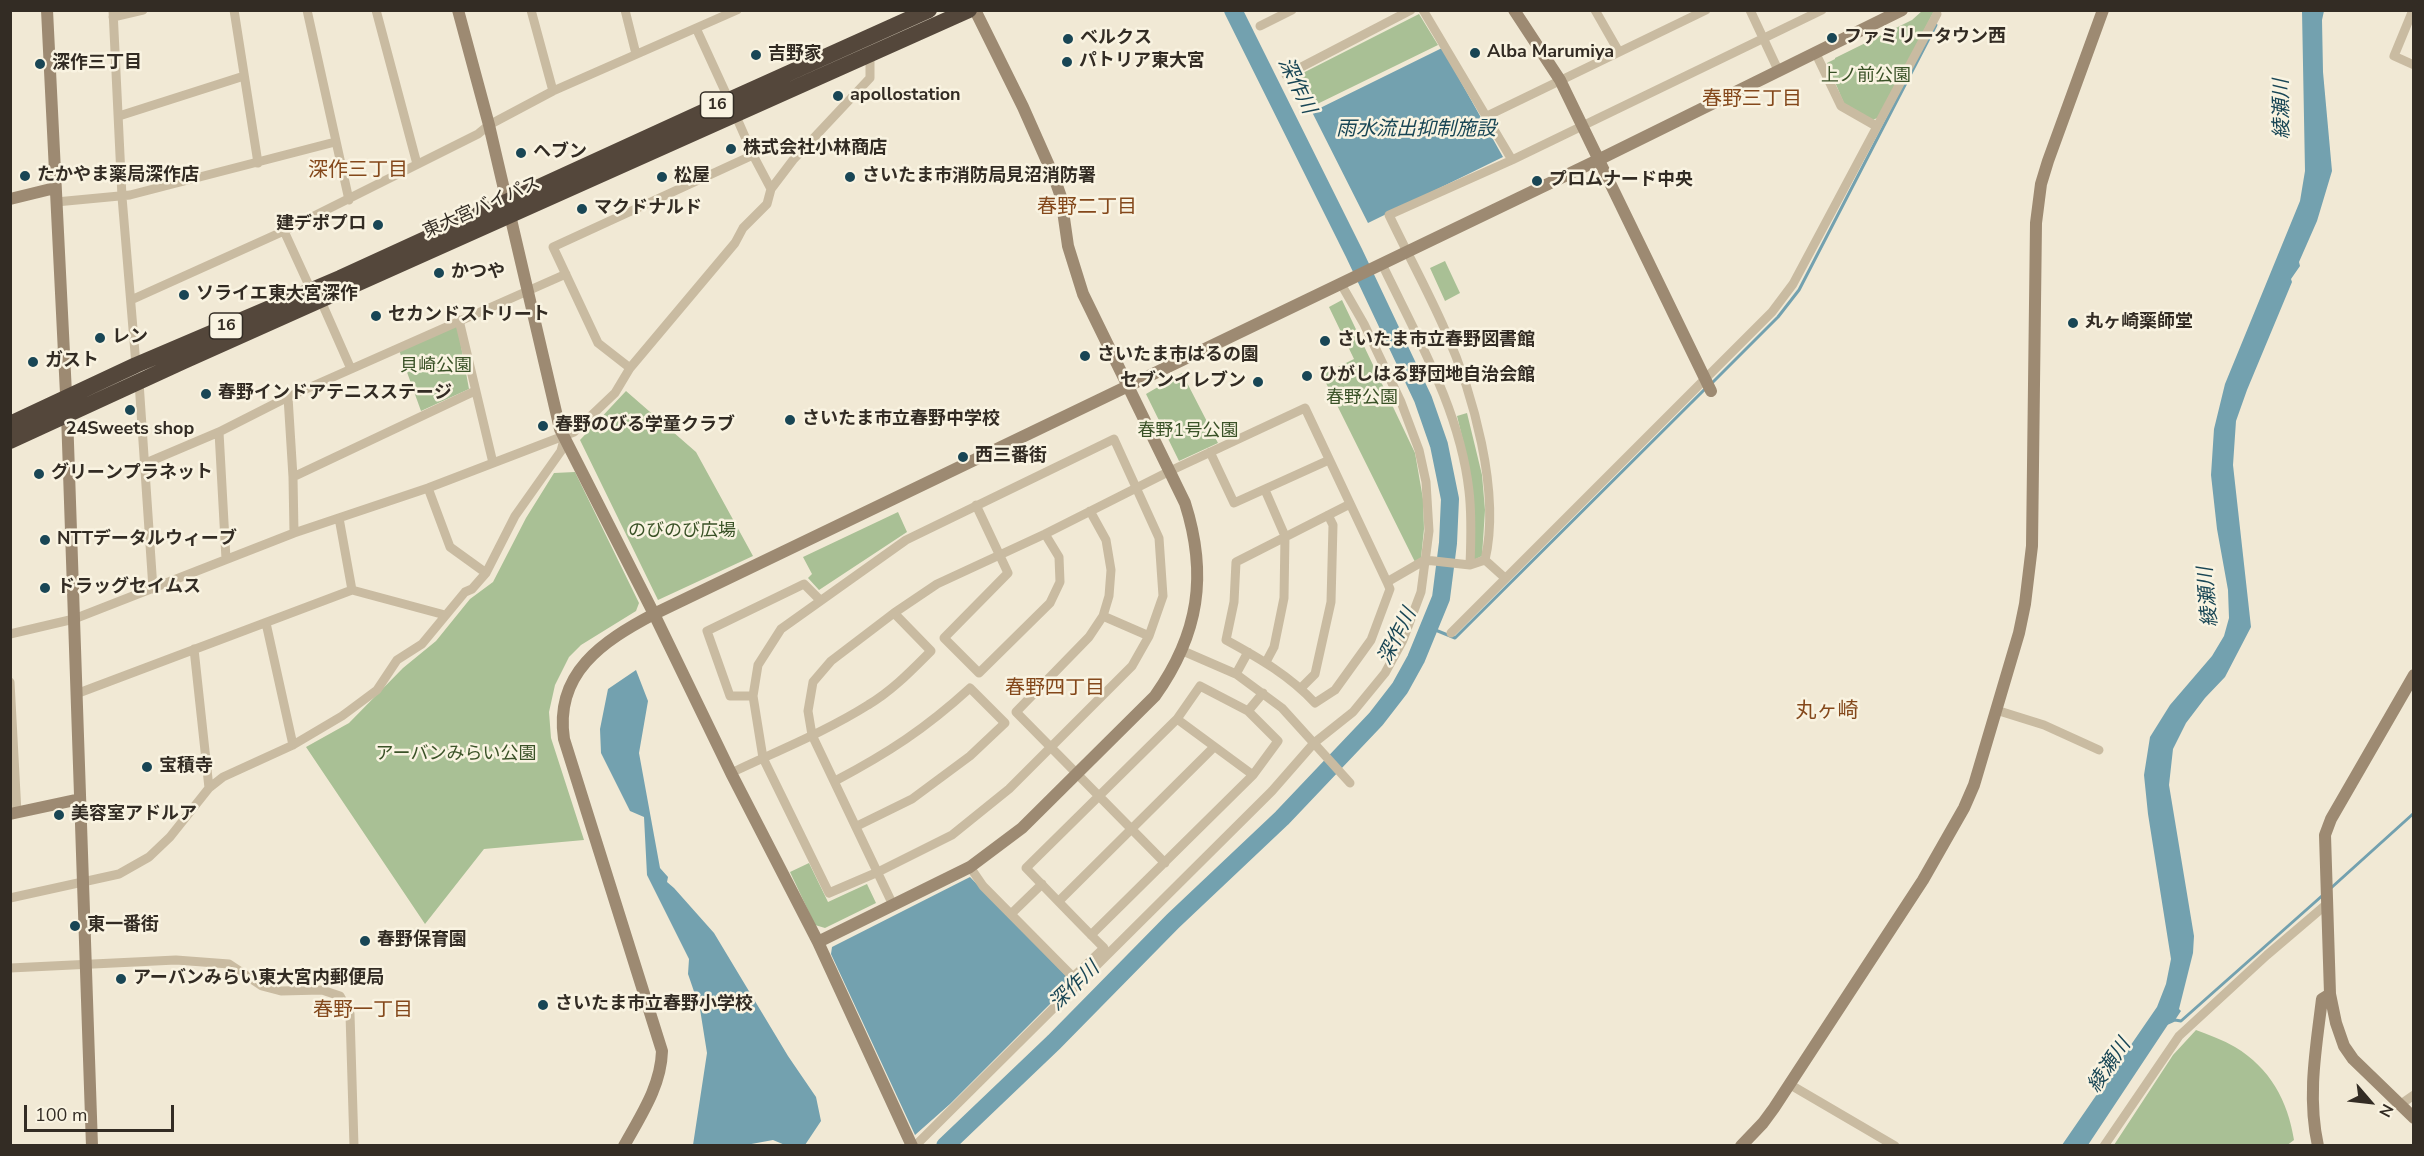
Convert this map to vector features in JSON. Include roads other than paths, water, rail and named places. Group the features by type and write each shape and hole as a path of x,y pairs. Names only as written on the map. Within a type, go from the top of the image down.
{"highway":[{"name":"東大宮バイパス","path":"10,441 66,407 316,295 340,278 508,210 732,107 929,10"},
{"name":"東大宮バイパス","path":"732,107 870,54 969,10"},
{"name":"東大宮バイパス","path":"10,424 66,407"}],"street":[{"path":"47,10 66,407 92,1146"},
{"path":"142,10 113,14 122,196 146,463 153,589"},
{"path":"234,10 258,163"},
{"path":"307,10 349,200"},
{"path":"376,10 417,164"},
{"path":"458,10 489,125 560,429 818,942 913,1146 1272,791 1314,743 1353,712 1385,673 1403,640 1421,592 1430,531 1426,482 1419,450 1401,402 1343,282"},
{"path":"531,10 553,91"},
{"path":"624,10 636,54"},
{"path":"131,300 349,200 478,134 489,125 553,91 737,10"},
{"path":"818,942 970,867 1022,828 1155,696 1183,651 1195,611 1197,552 1185,503 1083,294 1068,246 1061,197 1054,177 1023,107 975,10"},
{"path":"1260,26 1292,10"},
{"path":"1286,75 1411,10"},
{"path":"1423,10 1512,160"},
{"path":"1514,10 1560,80 1711,391"},
{"path":"1594,10 1619,52"},
{"path":"1487,116 1706,10"},
{"path":"1750,10 1779,72"},
{"path":"1485,560 1489,540 1490,505 1483,451 1471,404 1445,331 1389,215 1583,127 1822,10"},
{"path":"624,1146 656,1087 660,1075 662,1051 576,779 562,724 563,708 574,678 583,664 604,644 654,614 1600,159 1902,10"},
{"path":"1741,1146 1763,1123 1951,835 1974,785 2025,604 2032,546 2038,202 2048,161 2103,10"},
{"path":"2413,10 2394,56 2414,65"},
{"path":"1451,633 1772,312 1793,284 1937,14"},
{"path":"696,28 753,155 771,189"},
{"path":"10,634 74,619 294,533 428,488 574,432 615,393 630,368 735,243 743,228 767,204 771,189 793,160 870,78 870,54"},
{"path":"1816,54 1842,106 1876,126"},
{"path":"119,116 244,76"},
{"path":"56,202 122,196 335,142"},
{"path":"630,368 598,343 553,247 753,155"},
{"path":"10,199 56,188"},
{"path":"284,231 351,369"},
{"path":"1380,265 1449,406 1461,446 1469,491 1470,565"},
{"path":"146,463 219,432 288,397 459,320 566,274"},
{"path":"459,320 493,463"},
{"path":"293,477 475,391"},
{"path":"288,397 294,533"},
{"path":"893,905 812,735 808,711 813,682 831,661 894,613 937,584 1305,408 1390,589 1371,640 1335,690 1315,704 1301,688 1266,662 1226,640 1234,602 1236,562 1350,504"},
{"path":"219,432 226,559"},
{"path":"10,898 119,874 149,856 170,837 209,788 223,777 293,745 342,716 377,690 397,660 422,644 465,592 472,589 486,573 515,516 561,451 565,436"},
{"path":"1114,439 1159,538 1163,596 1149,636 1132,666 1051,748 1009,789 952,835 878,872 829,893 763,758 753,696 758,665 781,629 820,600 906,540 976,505 1114,439"},
{"path":"1210,452 1234,503 1329,459"},
{"path":"428,488 450,547 486,573"},
{"path":"1265,490 1285,536 1284,598 1274,647 1266,662"},
{"path":"976,505 1008,573 944,638 979,674 1050,603 1060,582 1059,557 1045,534"},
{"path":"1090,511 1106,540 1111,570 1109,596 1103,616 1089,637 1016,712 1164,863"},
{"path":"1301,688 1315,674 1331,602 1333,525 1328,515"},
{"path":"339,518 352,590"},
{"path":"1387,582 1425,560 1470,565 1485,560"},
{"path":"1485,560 1505,578"},
{"path":"753,696 730,696 707,631 804,584 820,600"},
{"path":"76,694 352,590 445,615"},
{"path":"731,773 869,705 904,678 931,651 894,613"},
{"path":"1103,616 1149,636"},
{"path":"266,623 293,745"},
{"path":"194,649 209,788"},
{"path":"1183,651 1236,674 1282,708 1350,783"},
{"path":"1236,674 1248,652"},
{"path":"2414,675 2331,819 2325,835 2330,994 2344,1046 2353,1059 2414,1118"},
{"path":"10,682 14,814 80,799"},
{"path":"970,867 983,886 1073,977 1104,948 1091,935 1059,901 1026,868 1177,719 1200,686 1248,711 1278,741 1253,775 1091,935"},
{"path":"835,781 898,746 936,719 970,688 1005,723 970,756 912,799 856,826"},
{"path":"1248,711 1263,693"},
{"path":"1996,710 2044,725 2099,750"},
{"path":"1177,719 1253,775"},
{"path":"1059,901 1214,747"},
{"path":"1011,914 1042,884"},
{"path":"2104,1146 2179,1036 2327,901"},
{"path":"10,968 176,960 229,964 262,986 281,991 322,990 340,996 350,1014 354,1146"},
{"path":"2318,1146 2313,1123 2312,1101 2316,1049 2322,999 2330,994"},
{"path":"1789,1084 1895,1146"},
{"path":"2401,1104 2414,1095"}],"water":[{"path":"2302,11 2324,11 2322,20 2323,72 2332,171 2317,221 2299,262 2300,266 2291,279 2292,282 2236,421 2233,465 2251,627 2225,677 2186,723 2173,749 2169,785 2194,936 2193,953 2179,1009 2181,1011 2175,1020 2169,1023 2088,1145 2062,1145 2157,1007 2166,984 2171,959 2144,775 2150,737 2170,705 2212,656 2224,636 2229,618 2228,590 2217,529 2211,475 2214,429 2225,384 2300,201 2305,171"},
{"name":"雨水流出抑制施設","path":"1442,48 1503,157 1368,223 1312,112"},
{"path":"636,670 648,701 639,753 660,868 668,877 667,882 714,933 788,1056 816,1097 821,1121 805,1145 785,1145 773,1140 746,1145 693,1145 707,1053 700,1009 688,974 689,959 647,875 644,817 630,811 601,753 600,729 608,689"},
{"path":"970,877 1072,982 950,1104 915,1135 831,954 832,947"}],"waterway":[{"name":"深作川","path":"945,1146 1054,1042 1173,921 1282,818 1376,719 1400,688 1416,659 1441,598 1448,543 1450,499 1439,445 1423,399 1354,253 1233,10"},
{"path":"1712,383 1778,317 1799,290 1936,25"},
{"path":"1428,627 1455,638 1705,389"},
{"path":"2331,888 2414,813"},
{"path":"2166,1024 2175,1020 2181,1021 2323,895"}],"place":[{"name":"ファミリータウン西","path":"1832,38"},
{"name":"ベルクス","path":"1068,39"},
{"name":"Alba Marumiya","path":"1475,53"},
{"name":"吉野家","path":"756,55"},
{"name":"パトリア東大宮","path":"1067,62"},
{"name":"深作三丁目","path":"40,64"},
{"name":"apollostation","path":"838,96"},
{"name":"株式会社小林商店","path":"731,149"},
{"name":"ヘブン","path":"521,153"},
{"name":"たかやま薬局深作店","path":"25,176"},
{"name":"松屋","path":"662,177"},
{"name":"さいたま市消防局見沼消防署","path":"850,177"},
{"name":"プロムナード中央","path":"1537,181"},
{"name":"マクドナルド","path":"582,209"},
{"name":"建デポプロ","path":"378,225"},
{"name":"かつや","path":"439,273"},
{"name":"ソライエ東大宮深作","path":"184,295"},
{"name":"セカンドストリート","path":"376,316"},
{"name":"丸ヶ崎薬師堂","path":"2073,323"},
{"name":"レン","path":"100,338"},
{"name":"さいたま市立春野図書館","path":"1325,341"},
{"name":"さいたま市はるの園","path":"1085,356"},
{"name":"ガスト","path":"33,362"},
{"name":"ひがしはる野団地自治会館","path":"1307,376"},
{"name":"セブンイレブン","path":"1258,382"},
{"name":"春野インドアテニスステージ","path":"206,394"},
{"name":"24Sweets shop","path":"130,410"},
{"name":"さいたま市立春野中学校","path":"790,420"},
{"name":"春野のびる学童クラブ","path":"543,426"},
{"name":"西三番街","path":"963,457"},
{"name":"グリーンプラネット","path":"39,474"},
{"name":"NTTデータルウィーブ","path":"45,540"},
{"name":"ドラッグセイムス","path":"45,588"},
{"name":"宝積寺","path":"147,767"},
{"name":"美容室アドルア","path":"59,815"},
{"name":"東一番街","path":"75,926"},
{"name":"春野保育園","path":"365,941"},
{"name":"アーバンみらい東大宮内郵便局","path":"121,979"},
{"name":"さいたま市立春野小学校","path":"543,1005"}],"district":[{"name":"春野三丁目","path":"1752,100"},
{"name":"深作三丁目","path":"358,171"},
{"name":"春野二丁目","path":"1087,208"},
{"name":"春野四丁目","path":"1055,689"},
{"name":"丸ヶ崎","path":"1827,712"},
{"name":"春野一丁目","path":"363,1011"}],"park label":[{"name":"上ノ前公園","path":"1866,77"},
{"name":"貝崎公園","path":"436,367"},
{"name":"春野公園","path":"1362,399"},
{"name":"春野1号公園","path":"1188,432"},
{"name":"のびのび広場","path":"682,532"},
{"name":"アーバンみらい公園","path":"456,755"}],"water label":[{"name":"綾瀬川","path":"2283,109"},
{"name":"綾瀬川","path":"2209,597"},
{"name":"綾瀬川","path":"2110,1066"}]}
